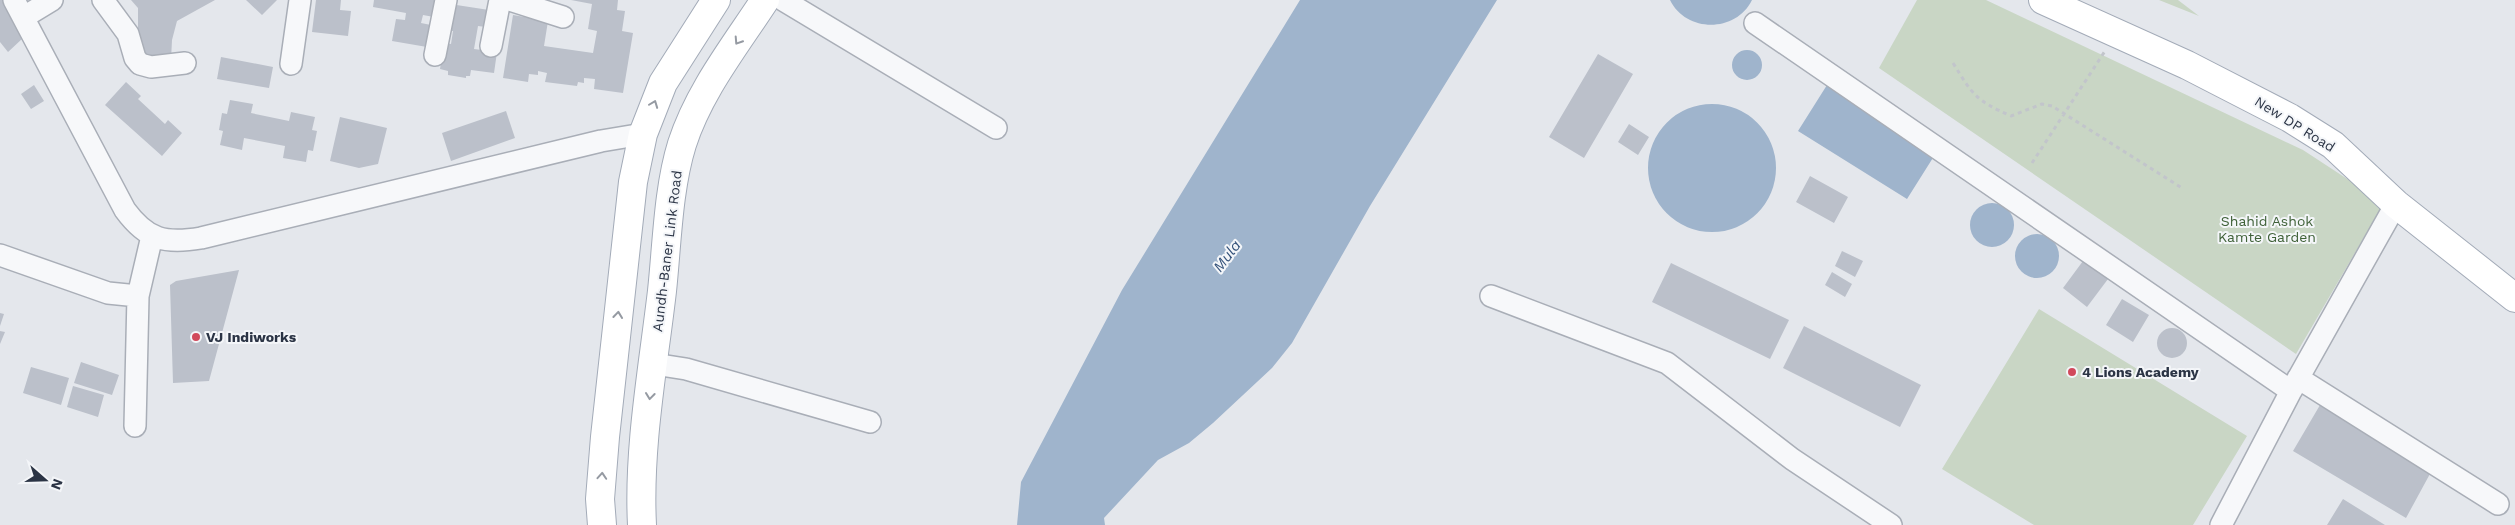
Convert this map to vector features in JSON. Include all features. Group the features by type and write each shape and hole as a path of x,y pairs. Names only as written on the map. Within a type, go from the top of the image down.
{"main road":[{"path":"602,525 600,499 606,427 633,182 643,134 663,82 716,0"},
{"name":"Aundh-Baner Link Road","path":"642,525 641,499 654,364 674,188 682,145 699,101 765,0"},
{"name":"New DP Road","path":"2043,0 2187,64 2290,118 2334,145 2396,204 2515,298"},
{"path":"643,134 682,145"}],"street":[{"path":"52,0 19,8 125,210 136,225 152,236 175,242 201,238 601,141 643,134"},
{"path":"103,0 128,34 135,58 140,64 151,67 185,63"},
{"path":"291,64 300,0"},
{"path":"435,55 446,0"},
{"path":"491,46 500,0"},
{"path":"510,0 563,17"},
{"path":"783,0 996,128"},
{"path":"1755,23 2295,384 2498,504"},
{"path":"2226,523 2295,384 2396,204"},
{"path":"136,426 138,296 152,236"},
{"path":"0,255 108,293 138,296"},
{"path":"1491,296 1667,364 1792,459 1891,525"},
{"path":"654,364 686,369 870,422"}],"path":[{"path":"2032,163 2117,34"},
{"path":"1953,63 1973,96 2002,112 2011,116 2042,104 2052,106 2182,188"}],"green space":[{"name":"Shahid Ashok Kamte Garden","path":"1917,0 1986,0 2303,150 2384,203 2296,354 1879,68"},
{"path":"2159,0 2178,0 2199,16"},
{"name":"4 Lions Academy","path":"2039,309 2247,436 2193,525 2034,525 1942,469"}],"water":[{"name":"Mula","path":"1300,0 1497,0 1370,206 1292,343 1272,368 1189,443 1158,460 1104,518 1105,525 1017,525 1021,482 1122,290"},
{"path":"1670,0 1752,0 1745,11 1735,19 1711,25 1687,19 1677,11"},
{"path":"1747,50 1758,54 1762,65 1758,76 1747,80 1736,76 1732,65 1736,54"},
{"path":"1827,85 1936,153 1907,199 1798,131"},
{"path":"1712,104 1737,108 1758,122 1772,143 1776,168 1772,193 1758,214 1737,228 1712,232 1687,228 1666,214 1652,193 1648,168 1652,143 1666,122 1687,108"},
{"path":"1996,203 2008,209 2013,216 2013,234 2008,241 2001,246 1988,247 1980,244 1973,237 1970,221 1973,213 1980,206"},
{"path":"2041,234 2053,240 2058,247 2058,265 2053,272 2046,277 2033,278 2025,275 2018,268 2015,252 2018,244 2025,237"}],"building":[{"path":"0,0 5,0 22,39 8,52 0,42"},
{"path":"131,0 215,0 177,21 172,40 171,60 138,57 138,8"},
{"path":"246,0 277,0 262,15"},
{"path":"316,0 341,0 340,10 351,11 348,36 312,32"},
{"path":"374,0 437,0 434,17 423,15 421,23 431,25 427,47 392,41 396,19 405,20 406,13 373,7"},
{"path":"571,0 618,0 617,10 625,11 622,31 633,33 623,93 594,89 595,79 584,78 584,83 578,82 577,86 545,82 547,73 538,71 538,75 529,74 528,82 503,78 513,15 548,21 544,46 593,53 597,31 588,29 592,4"},
{"path":"450,4 489,10 486,27 478,26 474,49 497,52 494,73 471,70 470,76 466,76 466,78 448,75 448,71 440,69 444,43 451,44 453,31 446,31"},
{"path":"1598,54 1633,74 1584,158 1549,137"},
{"path":"221,57 273,67 269,88 217,79"},
{"path":"126,82 141,96 138,99 165,124 168,120 182,133 162,156 105,105"},
{"path":"34,85 44,101 31,109 21,94"},
{"path":"230,100 253,104 251,113 289,121 291,112 315,117 312,130 317,131 313,151 308,150 306,162 283,158 285,146 244,138 242,150 220,145 223,131 219,130 222,113 227,114"},
{"path":"506,111 515,138 451,161 442,133"},
{"path":"340,117 387,128 378,164 359,168 330,161"},
{"path":"1629,124 1649,137 1638,155 1618,142"},
{"path":"1810,176 1848,197 1834,223 1796,202"},
{"path":"1842,251 1863,261 1855,277 1835,266"},
{"path":"2083,261 2108,279 2087,307 2063,288"},
{"path":"1671,263 1789,320 1770,359 1652,302"},
{"name":"VJ Indiworks","path":"239,270 209,381 173,383 170,285 176,281"},
{"path":"1832,272 1852,284 1845,297 1825,285"},
{"path":"2122,299 2149,315 2133,342 2106,325"},
{"path":"0,313 4,314 0,326"},
{"path":"1804,326 1921,385 1900,427 1783,368"},
{"path":"2172,328 2183,332 2187,343 2183,354 2172,358 2161,354 2157,343 2161,332"},
{"path":"0,331 5,332 0,344"},
{"path":"81,362 119,375 112,395 74,383"},
{"path":"31,367 69,378 61,405 23,393"},
{"path":"73,386 104,395 98,417 67,407"},
{"path":"2320,405 2431,472 2406,518 2293,451"},
{"path":"2343,499 2385,525 2327,525"}],"place":[{"name":"VJ Indiworks","path":"196,337"},
{"name":"4 Lions Academy","path":"2072,372"}]}
